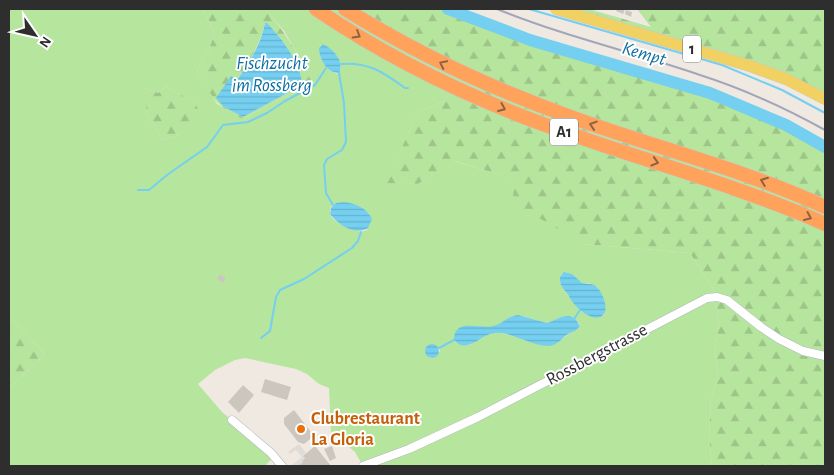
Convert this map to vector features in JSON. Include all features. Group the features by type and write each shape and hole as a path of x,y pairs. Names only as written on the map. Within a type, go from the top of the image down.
{"highway":[{"name":"A1","path":"316,9 405,62 498,107 567,133 736,188 825,224"},
{"name":"A1","path":"345,9 413,48 504,92 573,118 750,176 825,206"}],"main road":[{"name":"1","path":"556,9 750,66 786,79 825,99"}],"street":[{"name":"Rossbergstrasse","path":"363,466 409,450 478,417 707,298 722,298 779,339 803,351 825,356"},
{"path":"232,420 271,453 282,466"}],"green space":[{"path":"9,9 203,9 215,33 197,71 217,104 243,119 311,83 312,78 284,31 265,9 359,9 384,25 467,68 443,102 419,111 386,182 418,184 454,161 515,179 584,244 690,253 714,290 719,323 715,350 718,377 711,398 709,438 712,466 363,466 355,452 331,432 329,388 319,384 307,374 296,369 245,358 235,360 215,370 198,384 222,412 274,456 265,466 9,466 9,388 45,354 9,317","holes":["324,45 338,57 341,68 337,74 323,63 319,50 320,46","166,86 176,93 194,100 179,135 161,140 157,129 148,116 145,88 158,93","343,202 362,208 370,215 367,230 361,232 337,222 330,215 330,210 333,205","566,272 582,284 589,283 597,287 605,304 604,315 593,317 583,312 562,286 560,280 562,274","518,315 547,323 560,317 568,316 580,324 579,328 556,344 549,345 497,332 489,334 469,345 460,328 469,326 492,327","434,345 439,348 440,351 436,356 429,358 427,348"]},
{"path":"203,9 265,9 296,51 312,78 311,83 243,119 233,114 220,105 215,100 197,71 215,33","holes":["265,23 293,57 300,73 301,86 243,117 224,107 230,77 236,81 257,46"]},
{"path":"359,9 440,9 521,41 697,92 766,119 825,151 825,466 712,466 709,438 711,398 718,377 715,350 719,323 714,290 690,253 584,244 513,203 514,179 455,161 418,184 385,183 419,111 443,102 467,68 384,25"},
{"path":"556,9 589,9 651,27 637,9 825,9 825,99 804,88"},
{"path":"166,86 176,93 194,100 198,109 179,135 161,140 157,129 148,116 146,105 140,92 145,88 158,93"},
{"path":"9,317 45,354 9,388"}],"shaded area":[{"path":"299,444 306,453 303,455 305,458 298,466 291,466 302,457 296,450 290,454 288,452"}],"water":[{"name":"Fischzucht im Rossberg","path":"265,23 273,29 289,50 297,65 302,81 297,88 243,117 224,107 216,98 231,76 237,80 246,67 258,46"},
{"path":"323,44 337,56 340,64 339,73 331,71 324,65 320,57 319,48"},
{"path":"343,202 356,205 370,215 372,219 368,228 358,231 353,230 333,218 330,214 331,208 336,203"},
{"path":"564,272 572,274 582,283 592,284 597,287 604,299 606,309 602,316 598,318 593,317 584,313 575,305 561,283 560,277"},
{"path":"518,315 547,323 560,317 569,316 573,317 580,326 556,344 550,346 534,344 502,333 490,334 470,345 460,345 454,340 455,333 463,327 493,326"},
{"path":"432,344 437,346 439,351 437,356 432,358 427,356 425,351 427,346"}],"building":[{"path":"617,9 625,9 623,14 616,11"},
{"path":"626,10 632,12 631,17 625,14"},
{"path":"239,85 244,90 243,94 236,92"},
{"path":"220,274 226,278 223,283 217,279"},
{"path":"265,379 291,387 287,400 261,392"},
{"path":"243,385 254,395 239,413 228,402"},
{"path":"294,410 314,436 304,444 298,442 284,424 284,418"},
{"path":"315,446 331,466 298,466 305,458 303,456"},
{"path":"332,446 336,458 330,461 324,449"}],"waterway":[{"name":"Kempt","path":"448,9 530,40 710,93 786,125 825,147"},
{"path":"529,9 722,65 782,90 825,113"},
{"path":"341,64 368,66 408,88"},
{"path":"138,190 149,190 207,147 223,125 248,122 315,85 326,68"},
{"path":"333,205 326,193 324,165 327,159 342,150 346,142 344,103 339,73"},
{"path":"261,338 270,331 276,297 280,290 304,279 352,248 358,241 361,232"},
{"path":"574,319 580,310"},
{"path":"439,348 454,340"}],"railway":[{"path":"497,9 573,36 716,80 779,107 825,130"}],"place":[{"name":"Clubrestaurant La Gloria","path":"301,429"}]}
